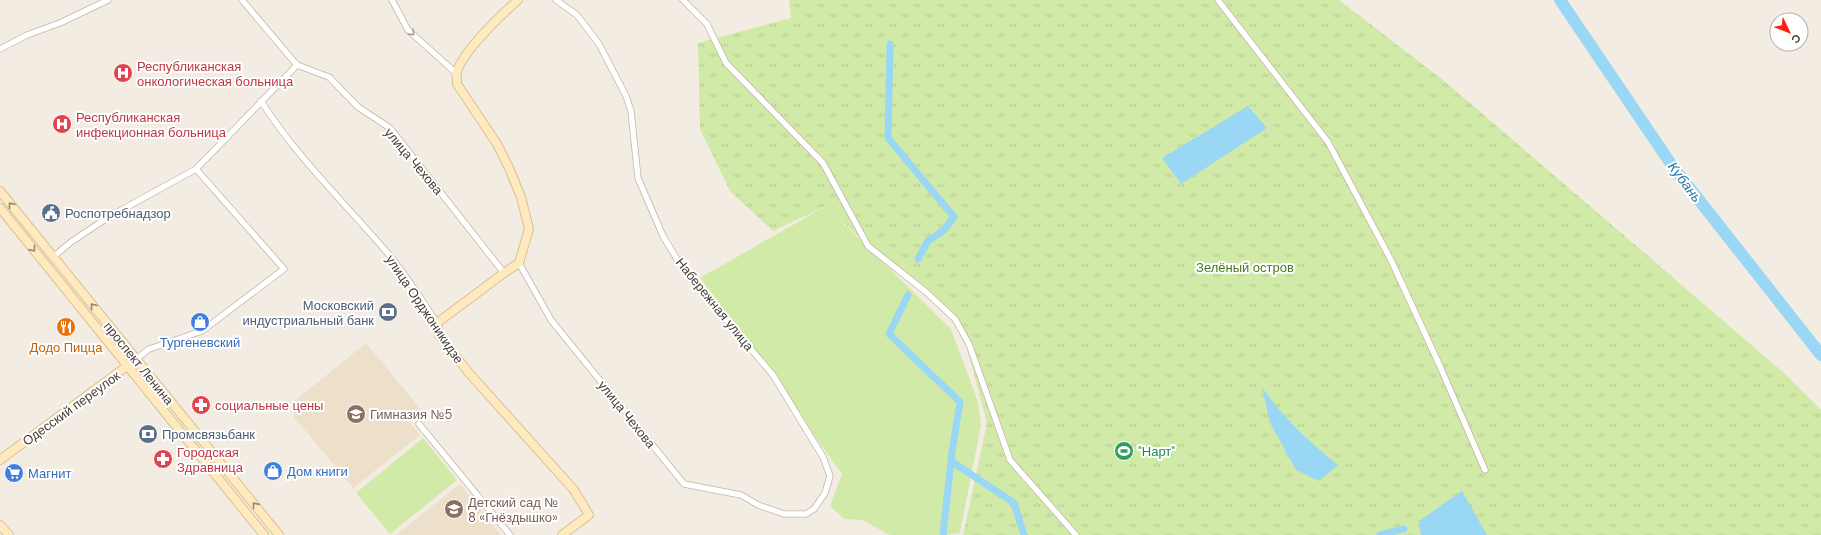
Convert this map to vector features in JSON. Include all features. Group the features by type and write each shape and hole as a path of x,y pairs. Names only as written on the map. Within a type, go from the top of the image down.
{"main road":[{"path":"437,323 519,263 529,229 521,197 509,168 497,144 457,84 456,73 463,61 488,28 518,0"},
{"name":"проспект Ленина","path":"0,191 280,535"},
{"name":"проспект Ленина","path":"0,208 264,535"},
{"name":"улица Орджоникидзе","path":"437,323 439,335 469,373 574,490 589,515 562,535"},
{"name":"Одесский переулок","path":"0,460 127,366"},
{"path":"0,524 9,535"}],"street":[{"path":"0,49 27,35 108,0"},
{"name":"улица Чехова","path":"242,0 297,65 329,77 358,107 390,128 504,273"},
{"path":"392,0 408,30 456,73"},
{"name":"Набережная улица","path":"556,0 576,15 599,44 626,96 631,111 638,178 663,236 683,269 773,375 823,457 830,476 825,493 814,509 806,514 784,514 758,505 741,495 684,484"},
{"path":"683,0 707,24 726,63 822,163 868,246 926,292 955,319 969,344 1010,460 1076,535"},
{"path":"1218,0 1328,142 1394,267 1439,364 1485,470"},
{"path":"53,257 71,242 107,218 196,169 297,65"},
{"name":"улица Орджоникидзе","path":"261,101 271,117 327,185 391,257 437,323"},
{"name":"Одесский переулок","path":"127,366 150,348 202,330 284,269 196,169"},
{"name":"улица Чехова","path":"519,263 552,320 684,484"},
{"path":"419,424 510,535"}],"shaded area":[{"name":"Гимназия №5","path":"366,343 422,411 409,421 420,435 353,488 294,417 292,403"},
{"name":"Детский сад № 8 «Гнёздышко»","path":"460,484 501,535 396,535"}],"green space":[{"name":"Зелёный остров","path":"789,0 1339,0 1443,80 1783,372 1821,410 1821,535 963,535 987,423 959,318 872,249 826,206 773,231 730,191 700,129 698,43 791,18"},
{"path":"826,206 951,329 978,402 981,425 960,533 946,535 890,535 862,520 844,519 830,506 842,474 700,278"},
{"path":"423,438 457,480 390,534 356,493"}],"water":[{"path":"1248,106 1267,128 1181,184 1162,158"},
{"path":"1262,387 1297,429 1338,465 1319,481 1296,470 1270,423"},
{"path":"1462,491 1487,535 1421,535 1419,521"}],"waterway":[{"name":"Кубань","path":"1560,0 1673,167 1821,355"},
{"path":"890,44 888,138 954,217 943,231 928,241 918,259"},
{"path":"908,295 889,334 960,402 952,452 943,535"},
{"path":"951,461 1014,503 1024,535"},
{"path":"1380,535 1404,529"}],"place":[{"name":"Республиканская онкологическая больница","path":"123,73"},
{"name":"Республиканская инфекционная больница","path":"62,124"},
{"name":"Роспотребнадзор","path":"51,213"},
{"name":"Московский индустриальный банк","path":"388,312"},
{"name":"Тургеневский","path":"200,322"},
{"name":"Додо Пицца","path":"66,327"},
{"name":"социальные цены","path":"201,405"},
{"name":"Гимназия №5","path":"356,414"},
{"name":"Промсвязьбанк","path":"148,434"},
{"name":"\"Нарт\"","path":"1124,451"},
{"name":"Городская Здравница","path":"163,459"},
{"name":"Дом книги","path":"273,471"},
{"name":"Магнит","path":"14,473"},
{"name":"Детский сад № 8 «Гнёздышко»","path":"454,509"}]}
